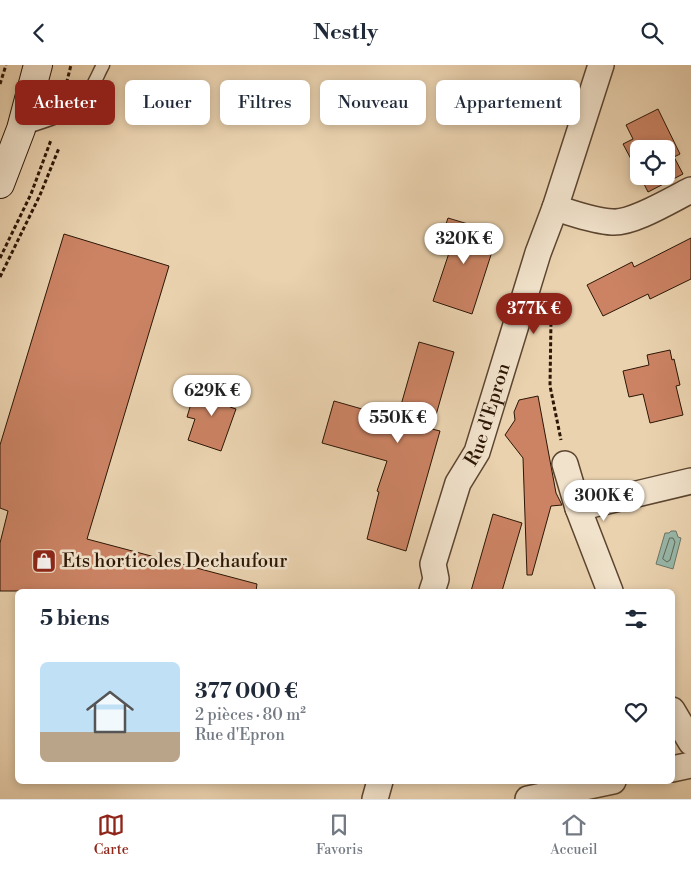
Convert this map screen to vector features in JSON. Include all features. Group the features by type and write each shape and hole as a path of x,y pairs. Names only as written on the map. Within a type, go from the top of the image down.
{"main road":[{"path":"0,184 21,129 38,65"}],"street":[{"name":"Rue d'Epron","path":"433,589 436,579 434,564 458,483 477,452 538,253 601,65"},
{"path":"554,208 614,223 626,221 691,190"},
{"path":"565,463 578,508 609,589"},
{"path":"578,508 691,481"},
{"path":"675,715 691,742"},
{"path":"675,768 691,765"},
{"path":"375,799 379,784"},
{"path":"528,799 600,784"}],"lane":[{"path":"21,129 58,117 83,101 103,65"}],"path":[{"path":"0,84 6,65"},
{"path":"68,80 71,65"},
{"path":"0,258 30,194 49,147"},
{"path":"0,277 24,232 59,148"},
{"path":"547,301 551,320 550,386 565,463"}],"water":[{"path":"676,531 678,537 681,538 673,569 656,564 665,533"}],"building":[{"path":"658,109 673,140 631,140 633,139 626,125"},
{"path":"630,140 630,157 623,144"},
{"path":"675,144 680,154 675,156"},
{"path":"675,159 683,174 675,178"},
{"path":"644,185 662,185 648,192"},
{"path":"448,218 498,233 472,314 433,301 452,244 440,241"},
{"path":"64,234 169,266 87,539 257,584 256,589 15,589 15,591 0,591 0,543 8,511 0,508 0,445"},
{"path":"691,238 691,279 650,299 648,294 603,316 587,285 632,262 634,267"},
{"path":"419,342 454,352 432,429 440,431 406,551 367,539 379,492 377,491 387,461 322,443 334,401 397,419"},
{"path":"670,350 680,385 676,386 683,415 650,423 643,394 629,397 623,371 649,365 647,355"},
{"path":"209,384 235,393 230,407 236,409 221,451 188,440 195,419 187,417 194,394 204,398"},
{"path":"538,396 556,493 562,505 551,506 532,575 527,575 523,458 505,435 515,420 514,412 519,400"},
{"path":"493,514 522,523 503,589 472,589"}],"place":[{"name":"Ets horticoles Dechaufour","path":"44,561"}]}
